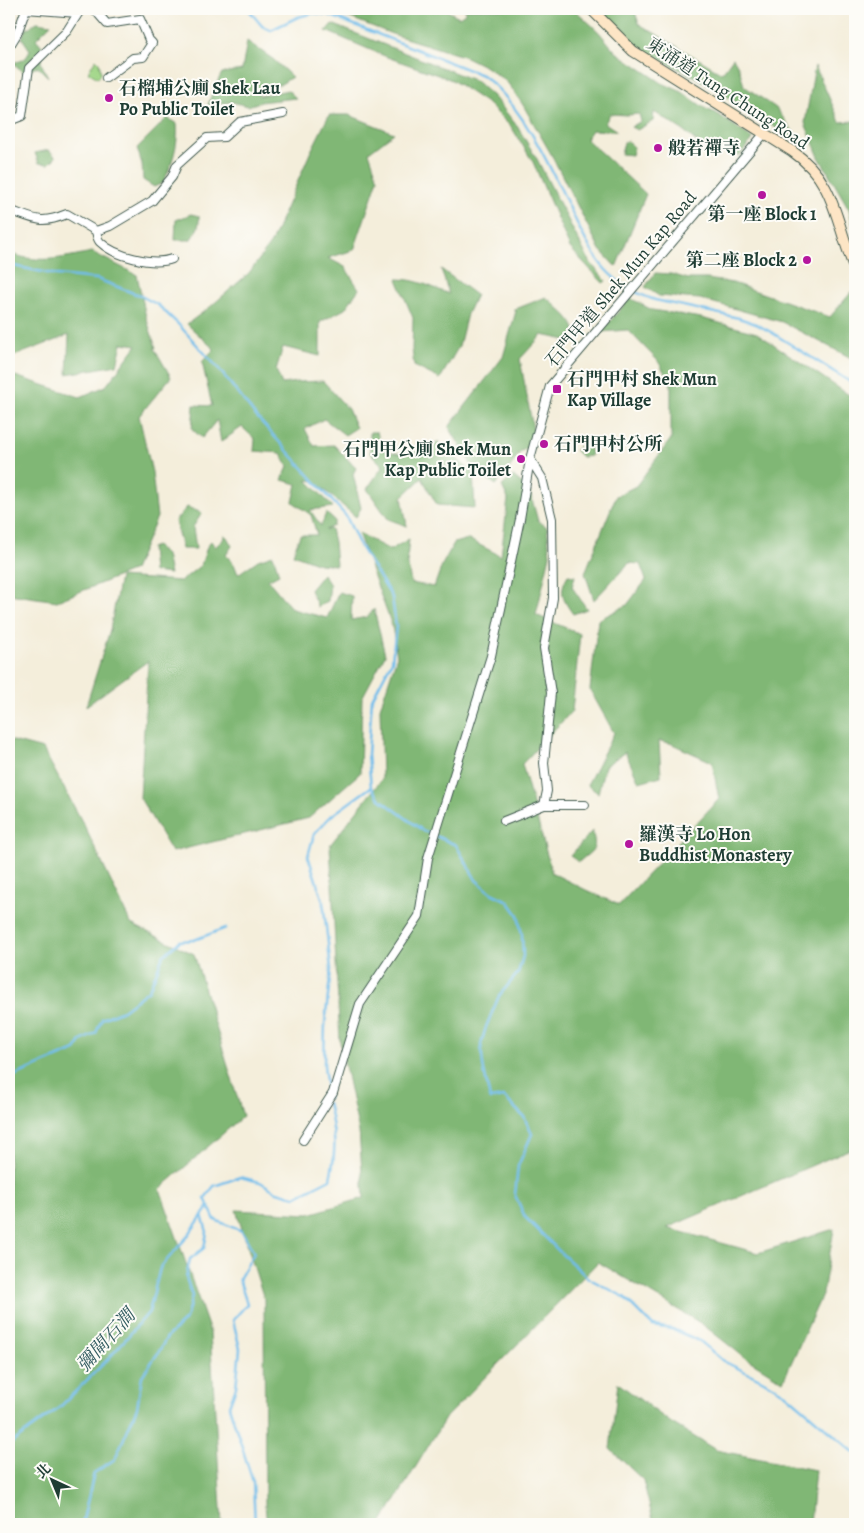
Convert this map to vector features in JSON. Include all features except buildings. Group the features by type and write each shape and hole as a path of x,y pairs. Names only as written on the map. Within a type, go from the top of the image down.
{"main road":[{"name":"東涌道 Tung Chung Road","path":"591,9 633,51 807,162 830,194 855,269"}],"street":[{"path":"9,47 18,34 26,9 80,11 67,32 29,68 22,116 9,121"},
{"path":"94,9 107,24 140,19 152,43 143,57 133,58 106,78"},
{"path":"96,231 110,226 152,201 172,177 177,166 207,138 224,137 240,122 283,114"},
{"name":"石門甲道 Shek Mun Kap Road","path":"303,1140 333,1093 360,1004 420,916 428,858 491,656 520,519 530,459 550,386 764,134"},
{"path":"9,210 40,221 52,220 67,214 96,231 98,240 113,251 150,262 164,262 172,259"},
{"path":"530,459 542,478 552,519 553,598 544,648 551,693 544,762 547,791 544,804"},
{"path":"504,821 544,804 586,805"}],"green space":[{"path":"341,9 444,9 459,17 465,13 465,9 574,9 598,31 616,52 662,83 682,92 706,109 716,113 753,139 739,156 732,150 705,149 684,131 654,112 653,121 637,130 631,127 641,121 639,114 610,114 605,123 617,131 592,130 586,139 646,194 616,267 600,250 551,154 523,105 507,82 486,67 466,57 392,34 340,14"},
{"path":"601,9 634,9 639,24 722,73 733,58 739,68 744,86 776,108 805,148 697,78 635,47"},
{"path":"37,22 51,24 36,39 42,46 41,63 48,77 38,67 23,72 12,62 21,61 26,58 30,50 22,38 25,30"},
{"path":"332,24 476,81 494,97 517,126 537,159 589,261 606,281 603,283 570,248 533,162 512,128 488,104 452,80 387,57 326,31"},
{"path":"247,41 274,60 292,77 281,84 258,90 259,96 288,90 296,98 260,102 248,106 232,102 208,105 222,73 242,70"},
{"path":"96,59 99,62 101,73 98,78 88,72"},
{"path":"815,66 840,122 855,121 855,235 849,209 819,157 805,123"},
{"path":"329,115 349,115 394,133 369,152 378,179 354,250 328,258 345,267 359,289 345,309 320,322 320,356 283,347 276,370 282,384 323,381 348,409 356,428 345,435 324,419 305,429 314,446 334,445 356,468 353,474 361,508 356,517 314,481 307,480 333,507 310,510 321,526 326,513 335,521 333,526 325,530 331,529 336,565 319,564 293,554 300,535 317,535 311,515 293,502 297,484 282,480 288,467 281,453 254,451 255,439 242,427 221,442 217,420 202,438 192,429 194,405 212,406 202,362 214,349 187,324 249,273 271,243 310,153"},
{"path":"167,118 177,124 176,147 163,183 154,187 143,180 142,164 137,148"},
{"path":"628,141 634,147 632,155 621,154 624,143"},
{"path":"49,150 56,157 49,164 39,163 35,153"},
{"path":"191,214 199,216 196,232 190,240 175,240 176,220"},
{"path":"92,252 137,275 146,317 156,348 154,348 171,377 139,416 152,472 157,517 134,570 57,601 9,594 9,374 80,397 106,386 137,345 122,343 117,365 67,374 69,335 9,358 9,255 42,259 61,258"},
{"path":"441,269 476,295 467,314 459,346 440,379 414,366 412,349 413,318 397,279 417,282 449,294"},
{"path":"655,273 671,274 688,279 707,279 733,283 830,317 855,288 855,360 782,322 700,299 659,296 645,287"},
{"path":"546,297 571,322 574,326 575,334 571,341 542,335 520,359 536,445 521,451 496,485 474,469 449,427 503,357 516,311 513,310"},
{"path":"630,298 652,310 701,318 757,333 855,399 855,1147 667,1228 758,1253 834,1229 823,1293 783,1381 744,1357 702,1324 598,1262 446,1417 381,1524 267,1524 265,1506 264,1299 236,1210 309,1214 364,1198 359,1132 340,1042 330,845 382,779 380,708 397,656 392,626 358,533 390,550 409,539 407,559 411,583 434,587 442,565 454,543 468,539 501,556 508,499 502,486 513,476 529,489 538,521 547,527 550,555 536,615 580,634 572,711 522,764 552,873 619,905 719,799 712,762 670,743 659,741 661,776 639,782 625,752 605,766 598,793 587,785 614,733 590,690 598,620 627,605 646,580 640,564 629,563 594,600 585,573 616,496 636,486 671,439 671,384 658,361 628,330 601,332"},
{"path":"370,432 377,432 382,450 390,452 411,453 438,442 473,473 475,508 437,505 422,478 402,497 407,526 388,519 367,489 383,466 370,453"},
{"path":"582,444 590,449 591,456 582,457 575,450"},
{"path":"187,507 202,513 193,527 196,549 182,549 175,521"},
{"path":"224,535 232,546 226,555 234,564 238,574 258,560 273,555 279,574 268,580 292,609 327,618 339,592 352,596 351,620 367,617 374,609 385,655 362,698 360,773 309,818 172,852 140,798 148,661 86,706 110,630 120,577 181,581 201,565 208,544 211,541 215,547 223,540"},
{"path":"156,546 166,555 170,574 153,572 151,548"},
{"path":"323,574 330,585 328,601 318,607 310,590"},
{"path":"568,575 575,576 572,587 587,609 573,614 563,596 563,586"},
{"path":"9,740 43,749 85,827 131,924 194,954 243,1116 160,1189 210,1332 222,1524 9,1524"},
{"path":"592,831 593,849 579,862 570,856"},
{"path":"618,1383 670,1422 716,1450 815,1470 810,1524 654,1524 643,1480 610,1449"}],"waterway":[{"path":"248,9 262,26 271,30 298,17 314,13 329,15 482,75 511,103 524,121 547,161 589,247 615,279 639,294 655,300 739,318 756,324 855,385"},
{"path":"9,265 57,275 97,279 141,296 158,305 218,368 255,415 346,516 360,546 392,597 396,626 392,661 372,699 368,754 371,787 380,799 422,830 456,845 476,880 491,893 508,901 518,915 522,935 523,956 518,973 499,996 481,1044 483,1066 490,1099 504,1097 524,1117 532,1134 518,1166 515,1195 525,1217 588,1278 624,1297 653,1326 672,1329 700,1341 723,1361 786,1394 855,1453"},
{"path":"328,1098 324,1065 325,1023 331,969 323,901 308,856 314,834 331,816 371,787"},
{"path":"9,1078 75,1050 81,1041 96,1033 102,1019 123,1010 149,990 163,956 180,941 194,940 226,928"},
{"path":"255,1524 253,1482 229,1406 236,1387 240,1349 233,1320 247,1304 239,1279 254,1253 242,1231 215,1220 205,1198 214,1186 240,1177 260,1182 277,1192 295,1197 330,1179 334,1158 334,1141 328,1103"},
{"name":"彌閘石澗","path":"9,1445 60,1407 110,1357 149,1312 160,1268 187,1237 209,1206"},
{"path":"82,1524 94,1473 115,1459 137,1408 142,1376 167,1337 186,1319 192,1296 186,1277 190,1259 204,1248 207,1232 202,1215"}],"place":[{"name":"石榴埔公廁 Shek Lau Po Public Toilet","path":"109,98"},
{"name":"般若禪寺","path":"658,148"},
{"name":"第一座 Block 1","path":"762,195"},
{"name":"第二座 Block 2","path":"807,260"},
{"name":"石門甲村 Shek Mun Kap Village","path":"557,389"},
{"name":"石門甲村公所","path":"544,444"},
{"name":"石門甲公廁 Shek Mun Kap Public Toilet","path":"521,459"},
{"name":"羅漢寺 Lo Hon Buddhist Monastery","path":"629,844"}]}
